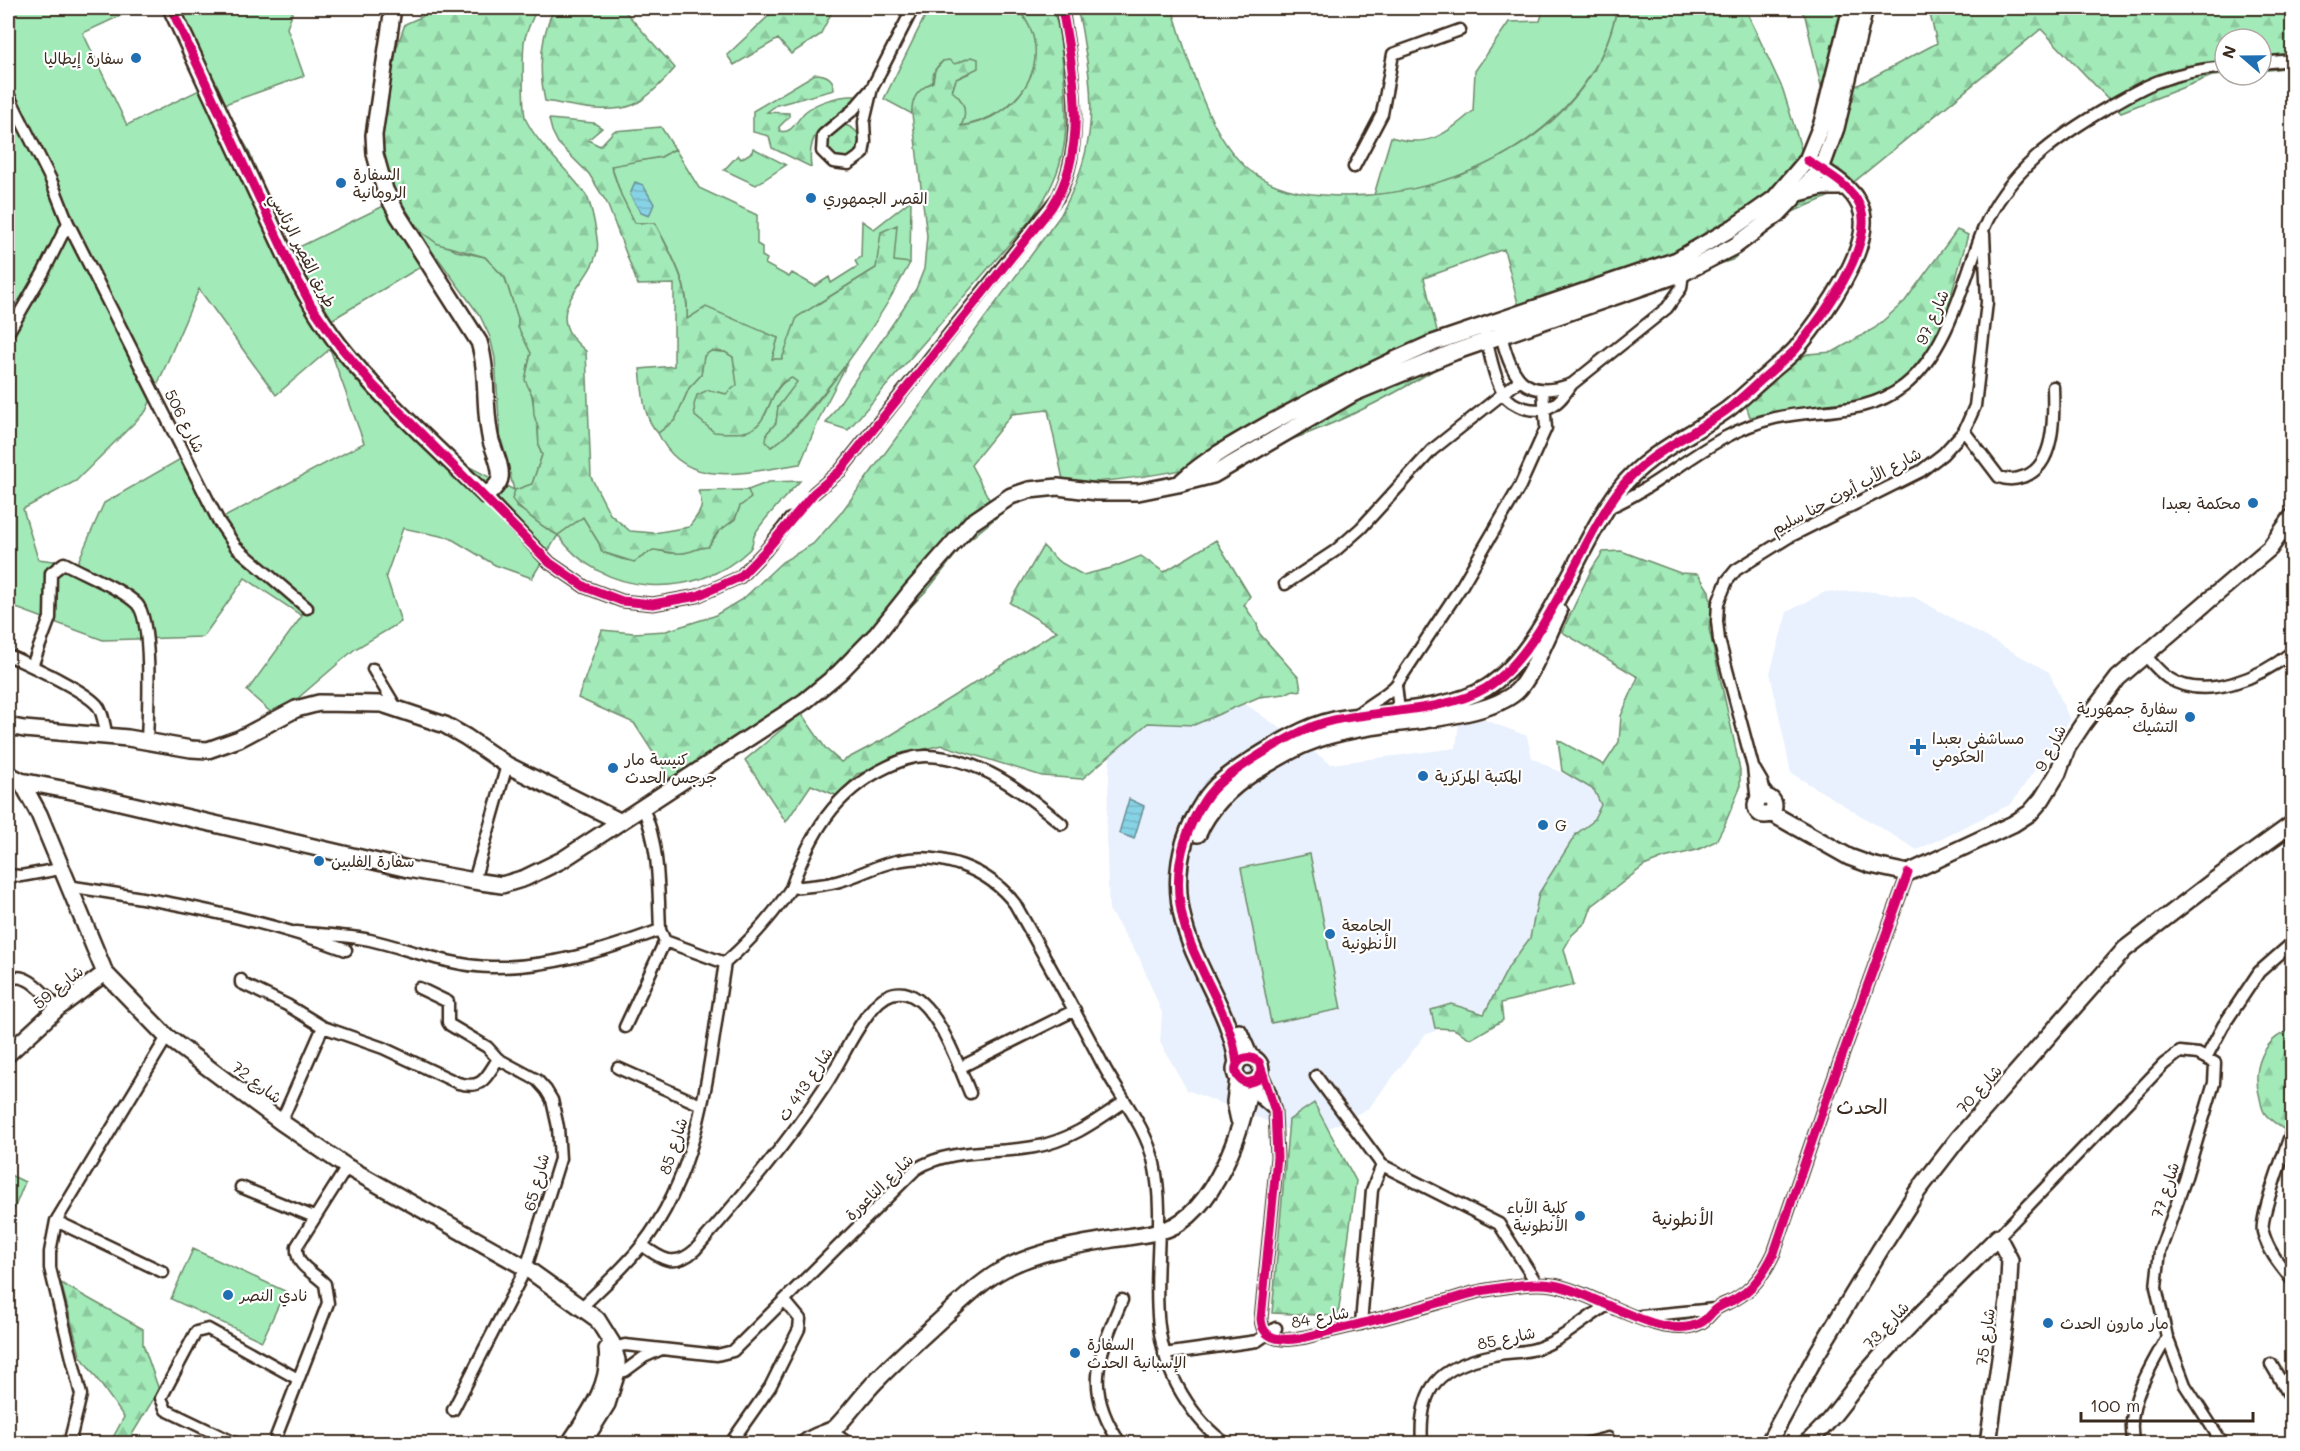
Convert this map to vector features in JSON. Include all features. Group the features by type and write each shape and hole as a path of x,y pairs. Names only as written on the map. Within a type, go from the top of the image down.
{"street":[{"name":"طريق القصر الرئاسي","path":"171,8 311,305 339,345 373,385 486,496"},
{"path":"393,8 374,135 375,154 385,190 398,215 478,342 484,360 489,431 500,474 498,484 486,496 550,563 585,587 622,601 653,604 697,596 741,577 790,519"},
{"path":"872,88 853,110 826,130 823,135 822,151 833,162 849,165 862,154 865,116 872,88 913,8"},
{"path":"814,493 840,471 1058,197 1069,171 1074,131 1072,78 1062,8"},
{"path":"1680,267 1774,199 1807,160 1822,123 1851,8"},
{"path":"14,778 408,869 502,885 525,878 562,860 642,806 758,734 805,701 839,673 877,634 971,523 1011,496 1042,488 1138,492 1178,484 1205,460 1289,413 1396,359 1433,343 1493,332 1680,267 1735,246 1757,232 1821,169 1836,128 1865,8"},
{"path":"1354,167 1382,114 1393,54 1460,30"},
{"path":"2273,62 2292,60"},
{"name":"شارع 97","path":"1611,507 1663,479 1689,458 1734,432 1775,418 1847,410 1886,397 1904,386 1920,371 1933,353 1946,329 1984,228 1999,199 2027,165 2064,135 2114,104 2156,82 2213,68"},
{"name":"شارع 506","path":"8,94 51,180 68,223 219,522 236,547 307,608"},
{"path":"804,1443 815,1435 828,1432 841,1422 877,1380 970,1294 1002,1270 1033,1256 1085,1243 1159,1231 1179,1222 1190,1213 1216,1182 1227,1160 1239,1123 1235,1102 1248,1073 1197,943 1190,917 1187,892 1188,868 1193,843 1203,822 1236,777 1271,748 1301,733 1330,721 1448,703 1472,696 1501,677 1540,627 1626,481 1659,453 1728,409 1794,351 1853,264 1860,247 1864,224 1859,204 1845,187 1807,160"},
{"path":"1799,193 1823,187 1845,187"},
{"path":"8,333 43,273 68,223"},
{"name":"شارع الأب أبوت حنا سليم","path":"1767,805 1759,774 1753,767 1719,640 1718,603 1727,581 1736,570 1790,537 1921,471 1944,454 1964,431 1975,406 1987,302 1984,228"},
{"path":"1493,332 1493,364 1504,394 1510,401 1527,408 1546,409 1562,398 1572,384 1667,308 1680,288 1680,267"},
{"path":"1493,332 1520,380 1527,387 1538,390 1559,389 1572,384"},
{"path":"1493,364 1509,358"},
{"path":"1285,584 1319,563 1352,536 1446,437 1520,380"},
{"path":"1964,431 1999,477 2012,480 2032,473 2041,463 2048,449 2054,411 2054,387"},
{"path":"1527,408 1538,390"},
{"path":"1355,716 1385,696 1396,685 1461,587 1520,486 1544,435 1546,409 1538,390"},
{"path":"1236,777 1310,742 1349,732 1469,712 1501,701 1515,693 1532,667 1611,507"},
{"name":"شارع 9","path":"1908,873 1996,833 2030,813 2051,786 2067,748 2118,678 2270,548 2292,517"},
{"path":"32,666 50,618 51,573 64,563 123,595 138,605 145,621 147,741"},
{"path":"2145,655 2168,678 2193,688 2206,688 2241,680 2276,665 2292,652"},
{"path":"8,655 87,697 98,706 107,736"},
{"path":"373,669 397,709"},
{"path":"1396,685 1399,710"},
{"path":"8,726 147,741 190,750 208,750 239,739 296,710 319,703 382,704 445,725 507,765 619,821"},
{"path":"642,806 650,824 655,846 660,930 665,941 724,963 748,943 772,917 791,888 806,850 836,804 853,787 870,775 910,757 942,758 982,769 1025,793 1062,824"},
{"path":"474,881 507,765"},
{"name":"شارع 72","path":"14,778 39,814 67,886 105,972 167,1037 281,1122 347,1167 526,1268 597,1319 621,1350"},
{"path":"39,814 46,797 63,789"},
{"path":"1767,805 1786,812 1823,842 1849,856 1871,866 1908,873"},
{"name":"شارع 70","path":"1768,1443 1818,1352 1886,1240 1917,1192 1958,1139 2125,949 2292,824"},
{"path":"791,888 835,883 888,863 912,858 952,863 972,869 1003,888 1015,904 1075,1010 1124,1102 1143,1130 1154,1163 1159,1231 1156,1313 1164,1354 1176,1384 1195,1415 1207,1428 1227,1443"},
{"path":"8,875 21,876 60,869"},
{"name":"شارع 84","path":"1248,1073 1272,1098 1275,1111 1277,1156 1262,1312 1272,1331 1298,1338 1360,1324 1474,1292 1537,1284 1569,1289 1606,1306 1636,1316 1715,1309 1740,1297 1755,1284 1766,1271 1774,1253 1908,873"},
{"path":"67,886 128,895 297,932 367,940 472,965 490,967 548,963 622,944 660,930"},
{"path":"297,932 346,950"},
{"path":"625,1027 665,941"},
{"path":"1998,1237 2164,1064 2180,1052 2198,1054 2206,1058 2223,1026 2259,972 2292,943"},
{"name":"شارع 85","path":"584,1310 642,1245 672,1197 688,1158 701,1105 724,963"},
{"name":"شارع 59","path":"8,1054 58,1008 105,972"},
{"path":"8,981 16,976 22,977 32,983 58,1008"},
{"path":"241,980 241,983 287,1005 323,1027 383,1048 471,1087 480,1084 498,1059"},
{"name":"شارع 65","path":"419,988 448,1002 450,1025 487,1047 498,1059 537,1080 552,1100 559,1135 560,1159 526,1268 453,1410"},
{"name":"شارع 413 ت","path":"642,1245 656,1255 677,1261 695,1250 784,1142 826,1085 873,1007 885,997 905,993 922,1004 945,1036 970,1093"},
{"path":"959,1068 1075,1010"},
{"path":"281,1122 323,1027"},
{"path":"69,1443 81,1395 50,1268 50,1252 56,1221 167,1037"},
{"name":"شارع 77","path":"2167,1337 2156,1287 2160,1251 2185,1180 2214,1083 2215,1063 2206,1058"},
{"path":"618,1068 701,1105"},
{"path":"1316,1076 1383,1165 1499,1224 1537,1284"},
{"name":"شارع الناعورة","path":"621,1350 662,1349 717,1355 733,1351 899,1184 926,1162 945,1157 1034,1147 1056,1142 1084,1130 1124,1102"},
{"path":"2292,1130 2264,1212 2262,1230 2270,1250 2292,1280"},
{"path":"1360,1324 1372,1190 1383,1165"},
{"path":"273,1441 298,1379 305,1346 324,1316 328,1294 324,1281 306,1269 296,1255 297,1246 347,1167"},
{"path":"241,1187 314,1217"},
{"path":"56,1221 163,1272"},
{"name":"شارع 73","path":"1805,1443 1820,1430 1892,1344 1998,1237"},
{"name":"شارع 75","path":"1988,1443 2009,1291 2010,1260 1998,1237"},
{"path":"1121,1443 1108,1423 1097,1388 1098,1361 1122,1300"},
{"path":"730,1443 770,1387 799,1329 800,1319 785,1301"},
{"name":"شارع 85","path":"1422,1443 1421,1419 1426,1396 1443,1375 1453,1368 1477,1359 1535,1349 1558,1338 1606,1306"},
{"path":"582,1443 604,1410 613,1389 640,1352 607,1350 584,1310"},
{"path":"237,1443 166,1410 161,1398 196,1332 208,1329 298,1379"},
{"path":"1164,1354 1257,1341 1272,1331"},
{"path":"2134,1443 2132,1419 2136,1401 2167,1337"},
{"path":"2167,1337 2185,1384 2223,1443"},
{"path":"628,1367 662,1349"},
{"path":"621,1350 628,1367"},
{"path":"569,1443 597,1402 621,1350"},
{"path":"2271,1364 2292,1400"},
{"path":"828,1432 845,1443"},
{"path":"1584,1443 1608,1438"}],"shaded area":[{"name":"مساشفى بعبدا الحكومي","path":"1866,591 1914,597 2049,672 2070,720 2011,804 1917,850 1791,773 1770,673 1787,612 1825,592"},
{"name":"الجامعة الأنطونية","path":"1224,689 1331,764 1456,748 1459,721 1472,715 1527,736 1532,758 1622,803 1486,1010 1425,1035 1369,1108 1310,1138 1187,1090 1160,1042 1162,1013 1139,957 1109,910 1106,832 1111,741 1169,709"}],"green space":[{"path":"8,8 137,8 83,33 127,125 212,84 176,8 294,8 287,28 304,76 222,105 248,149 289,252 398,199 420,231 456,251 485,257 505,278 518,318 518,327 531,353 527,370 542,455 532,484 515,490 516,507 558,535 532,578 495,565 450,538 403,528 386,576 401,622 355,649 276,717 247,691 302,616 245,578 203,637 103,640 8,605","holes":["437,257 480,316 490,337 495,358 500,435 514,490 456,460 323,325","199,289 276,395 330,349 364,443 219,520 189,454 104,503 77,564 38,559 23,509 76,481 146,411"]},
{"path":"431,8 537,8 524,42 523,95 526,120 546,149 586,195 597,239 597,254 567,307 565,320 571,335 586,351 591,477 610,514 630,531 654,533 689,527 701,506 698,491 748,490 751,498 740,506 735,519 717,533 708,547 679,553 653,550 634,562 602,552 583,517 558,535 533,519 512,499 515,490 532,484 542,455 533,397 525,380 531,353 518,327 518,318 505,278 485,257 438,244 420,231 389,183 381,143 391,64 405,24 421,17"},
{"path":"554,8 622,8 675,68 644,99 623,108 589,108 545,101 541,77 543,42"},
{"path":"777,8 834,8 820,35 791,54 778,39 734,65 727,55"},
{"path":"929,8 1017,8 1030,27 1035,46 1034,65 1028,83 1016,98 1000,111 981,121 960,126 964,116 964,107 952,92 956,79 970,73 972,57 955,64 943,61 936,67 933,82 925,87 916,99 912,114 884,99"},
{"path":"1017,8 1052,8 1058,29 1065,89 1066,128 1064,146 1054,181 1032,218 848,430 826,423 916,289 924,269 927,236 912,114 915,98 920,91 933,82 935,70 943,61 949,60 955,64 972,57 978,59 978,68 956,79 952,91 964,107 961,126 982,121 1000,112 1016,99 1027,83 1034,65 1035,46 1030,27"},
{"path":"1076,8 1172,8 1192,72 1210,117 1234,155 1249,170 1284,188 1309,194 1335,196 1391,193 1435,183 1477,168 1517,147 1552,121 1581,89 1604,51 1617,8 1745,8 1783,90 1803,155 1828,101 1937,43 1929,10 1920,8 2292,8 2292,67 2273,69 2273,27 2213,27 2213,76 2121,112 2041,29 1844,190 1783,216 1732,260 1524,327 1504,249 1424,278 1445,363 1400,390 1309,433 1215,463 1116,480 1064,484 1048,410 1012,414 971,465 998,516 964,544 930,587 896,622 676,788 634,723 578,698 602,630 634,633 666,631 714,616 744,598 782,562 813,544 840,514 1060,216 1071,194 1086,153 1091,112 1088,68"},
{"path":"1544,8 1617,8 1605,48 1585,83 1559,114 1527,140 1492,161 1454,178 1414,189 1374,195 1391,137 1416,141 1436,137 1473,111 1475,71 1509,22 1540,21"},
{"path":"1799,8 1850,8 1821,86 1805,16"},
{"path":"815,74 829,78 833,82 834,90 777,105 767,112 789,113 789,117 779,127 780,131 784,132 791,129 805,112 815,105 836,98 855,96 853,104 830,120 815,136 811,149 811,167 772,148 769,136 753,132 753,111"},
{"path":"549,119 594,123 602,128 588,140 600,146 614,131 661,127 675,149 661,157 611,166 621,195 635,223 655,223 682,281 687,319 706,307 778,338 772,359 782,359 797,317 876,268 881,232 897,225 894,261 910,263 899,283 876,322 836,377 795,426 771,447 766,442 767,433 776,423 778,407 797,382 792,378 784,381 778,387 762,420 748,431 714,432 695,416 694,405 697,395 708,390 726,394 737,385 733,357 725,352 711,351 704,356 701,375 689,388 675,420 658,433 653,427 646,412 640,369 674,366 674,284 638,285 607,203 589,174 558,143"},
{"path":"845,125 858,133 860,145 853,155 837,158 827,146 828,136 840,126"},
{"path":"753,148 786,165 756,185 724,170 738,155 741,159 752,152"},
{"path":"675,149 699,188 757,215 757,244 762,247 762,256 767,259 765,264 789,277 792,273 815,286 829,277 831,283 858,266 855,261 861,257 862,221 874,229 911,200 910,263 894,262 876,268 814,306 781,360 772,359 778,338 687,319 686,294 673,258 655,223 635,223 621,195 611,165 661,157"},
{"path":"1957,230 1968,235 1943,325 1927,353 1904,378 1885,391 1857,401 1793,408 1750,417 1745,402 1768,381 1807,354 1833,352 1875,328 1905,301"},
{"path":"711,351 725,352 733,356 738,385 726,394 708,390 765,415 775,393 782,384 792,378 798,382 778,407 776,423 767,433 771,447 802,420 848,362 824,408 800,464 760,471 720,474 701,471 684,464 670,452 658,433 675,420 689,388 701,375 704,356"},
{"path":"800,481 763,522 749,550 727,567 702,578 676,584 649,585 623,581 598,571 576,556 558,535 583,517 602,552 617,558 633,560 653,550 670,553 682,552 708,547 720,530 735,519 740,506 750,498 748,490 769,482"},
{"path":"1216,540 1250,596 1244,605 1257,624 1259,633 1299,678 1301,691 1293,690 1285,694 1259,697 1194,725 1148,723 1082,779 1042,776 942,745 891,757 869,771 857,774 838,796 811,785 786,822 745,760 801,713 826,749 841,762 888,737 1057,631 1010,603 1043,546 1058,561 1083,575 1111,568 1141,556 1164,572"},
{"path":"1621,551 1680,573 1698,574 1709,591 1712,612 1709,629 1740,770 1740,788 1716,841 1697,850 1664,858 1644,866 1592,906 1586,922 1572,935 1564,949 1574,985 1501,1003 1503,1020 1471,1039 1454,1029 1435,1028 1431,1010 1451,1004 1484,1014 1509,966 1530,938 1539,893 1576,834 1592,822 1601,805 1594,790 1562,771 1558,740 1604,765 1619,742 1621,716 1638,677 1562,632 1591,570 1603,552"},
{"path":"1310,854 1341,1009 1271,1023 1241,868"},
{"path":"2292,1030 2292,1135 2265,1113 2257,1076 2267,1047 2282,1034"},
{"path":"1314,1103 1356,1181 1338,1316 1272,1313 1289,1120"},
{"path":"8,1174 25,1182 8,1224"},
{"name":"نادي النصر","path":"193,1249 285,1291 262,1341 171,1299"},
{"path":"61,1283 143,1329 143,1344 159,1390 127,1443 110,1443 124,1417 80,1355"}],"water":[{"path":"635,182 643,185 654,204 649,216 641,213 630,195"},
{"path":"1129,799 1144,806 1134,839 1119,833"}],"tunnel":[{"path":"790,519 814,493"}],"cycle path":[{"path":"171,8 293,271 311,305 339,345 373,385 550,563 585,587 622,601 653,604 697,596 740,577 814,493 840,471 1051,208 1063,185 1071,161 1075,136 1074,84 1062,8"},
{"path":"1237,1064 1227,1024 1189,941 1180,900 1178,880 1180,860 1185,840 1204,801 1220,783 1239,768 1302,731 1334,720 1452,702 1486,688 1507,671 1526,650 1543,624 1604,513 1630,477 1656,455 1728,409 1789,356 1819,320 1843,281 1861,240 1863,222 1860,206 1844,185 1807,160"},
{"path":"1261,1071 1257,1080 1247,1083 1236,1074 1237,1064 1241,1060 1252,1058 1259,1062 1275,1111 1277,1157 1261,1319 1265,1331 1270,1336 1287,1339 1304,1337 1481,1291 1535,1284 1569,1289 1627,1314 1667,1326 1684,1327 1700,1323 1717,1308 1743,1294 1755,1284 1774,1253 1908,873"}],"place":[{"name":"سفارة إيطاليا","path":"136,58"},
{"name":"السفارة الرومانية","path":"341,183"},
{"name":"القصر الجمهوري","path":"811,198"},
{"name":"محكمة بعبدا","path":"2253,503"},
{"name":"سفارة جمهورية التشيك","path":"2190,717"},
{"name":"مساشفى بعبدا الحكومي","path":"1918,747"},
{"name":"كنيسة مار جرجس الحدث","path":"613,768"},
{"name":"المكتبة المركزية","path":"1423,776"},
{"name":"G","path":"1543,825"},
{"name":"سفارة الفلبين","path":"319,861"},
{"name":"الجامعة الأنطونية","path":"1330,934"},
{"name":"كلية الآباء الأنطونية","path":"1580,1216"},
{"name":"نادي النصر","path":"228,1295"},
{"name":"مار مارون الحدث","path":"2048,1323"},
{"name":"السفارة الإسبانية الحدث","path":"1075,1353"}],"district":[{"name":"الحدث","path":"1862,1107"},
{"name":"الأنطونية","path":"1683,1219"}]}
